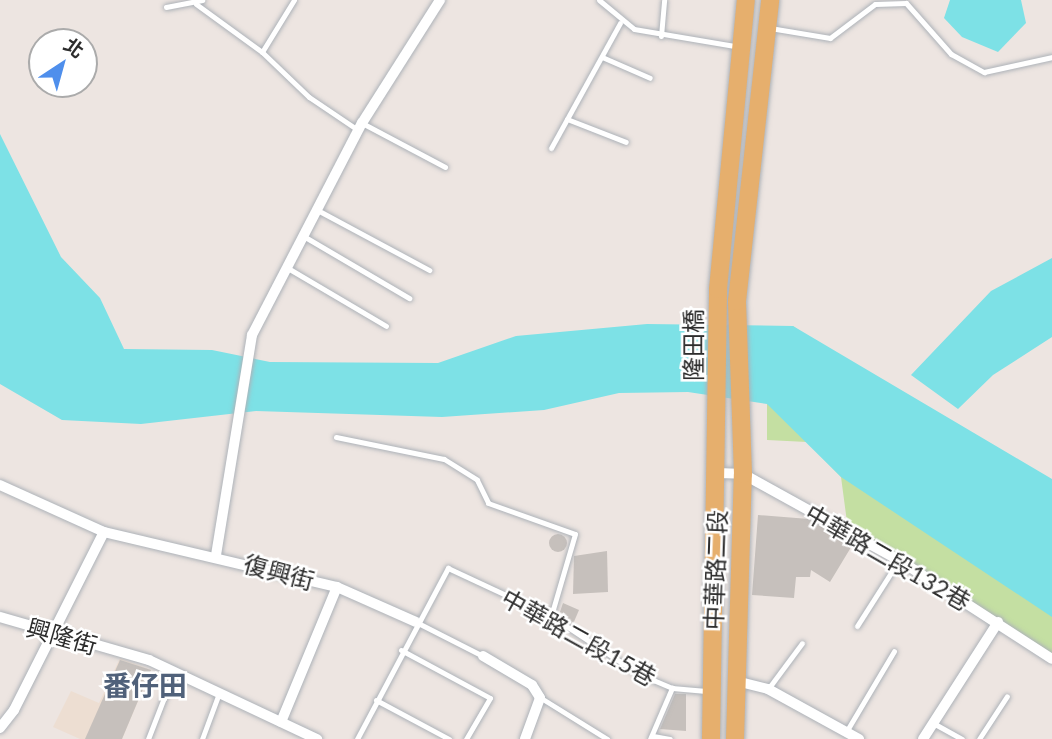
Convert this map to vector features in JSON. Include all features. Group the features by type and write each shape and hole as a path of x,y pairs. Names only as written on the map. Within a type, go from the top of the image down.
{"main road":[{"path":"743,47 746,0"},
{"path":"766,27 770,0"},
{"name":"隆田橋","path":"740,402 737,301 766,27"},
{"name":"隆田橋","path":"718,402 718,289 743,47"},
{"name":"中華路二段","path":"711,739 718,402"},
{"name":"中華路二段","path":"735,739 743,474 740,402"}],"street":[{"path":"216,555 252,335 286,267 321,212 362,127 440,0"},
{"name":"中華路二段132巷","path":"718,473 743,474 899,560 1052,659"},
{"name":"復興街","path":"0,485 104,531 216,555 337,587 416,622"},
{"path":"0,728 54,634 104,531"},
{"path":"281,722 337,587"},
{"name":"興隆街","path":"0,617 174,672 317,739"},
{"path":"923,739 998,622"},
{"name":"復興街","path":"483,656 532,685 540,698"},
{"path":"736,681 768,689 859,739"},
{"path":"524,739 540,698"}],"lane":[{"path":"262,52 294,0"},
{"path":"599,0 620,23 661,36 743,47"},
{"path":"661,36 664,0"},
{"path":"166,7 199,2 262,52 309,97 362,127 445,167"},
{"path":"766,27 830,38 875,4 906,3 951,54 984,72 1052,57"},
{"path":"551,148 620,23"},
{"path":"602,57 650,78"},
{"path":"567,119 626,142"},
{"path":"321,212 429,270"},
{"path":"305,237 409,298"},
{"path":"286,267 386,326"},
{"path":"336,437 444,459 477,480 488,503 575,534 551,616"},
{"path":"857,626 899,560"},
{"name":"中華路二段15巷","path":"416,622 448,568 551,616 639,674 672,688 712,692"},
{"path":"357,739 416,622"},
{"name":"復興街","path":"416,622 483,656"},
{"path":"768,689 802,643"},
{"path":"401,650 490,698 466,739"},
{"path":"846,732 894,651"},
{"path":"148,739 174,672"},
{"path":"670,739 651,737 672,688"},
{"path":"202,739 219,693"},
{"path":"979,739 1007,696"},
{"path":"540,698 607,739"},
{"path":"376,700 449,739"},
{"path":"933,723 962,739"}],"shaded area":[{"path":"120,658 151,670 122,739 80,739 53,727 71,691 99,703"}],"green space":[{"path":"793,326 1052,514 1052,659 847,522 841,477 807,442 767,440 767,353"}],"water":[{"path":"950,0 1021,0 1026,23 998,52 962,37 944,18"},
{"path":"0,134 61,257 100,298 124,349 212,350 270,362 438,363 516,336 647,324 793,326 1052,479 1052,617 841,477 767,404 688,392 619,393 544,410 442,417 256,411 141,424 62,420 0,384"},
{"path":"1052,258 1052,337 993,375 958,409 911,375 991,291"}],"building":[{"path":"758,515 809,519 853,544 830,582 811,570 810,577 796,577 794,598 752,595"},
{"path":"558,534 564,537 567,543 564,549 558,552 552,549 549,543 552,537"},
{"path":"607,551 608,592 573,594 574,556"},
{"path":"563,603 579,610 573,624 559,615"},
{"path":"120,660 151,670 122,739 85,739"},
{"path":"675,694 686,694 686,731 660,729"}],"district":[{"name":"番仔田","path":"145,685"}]}
